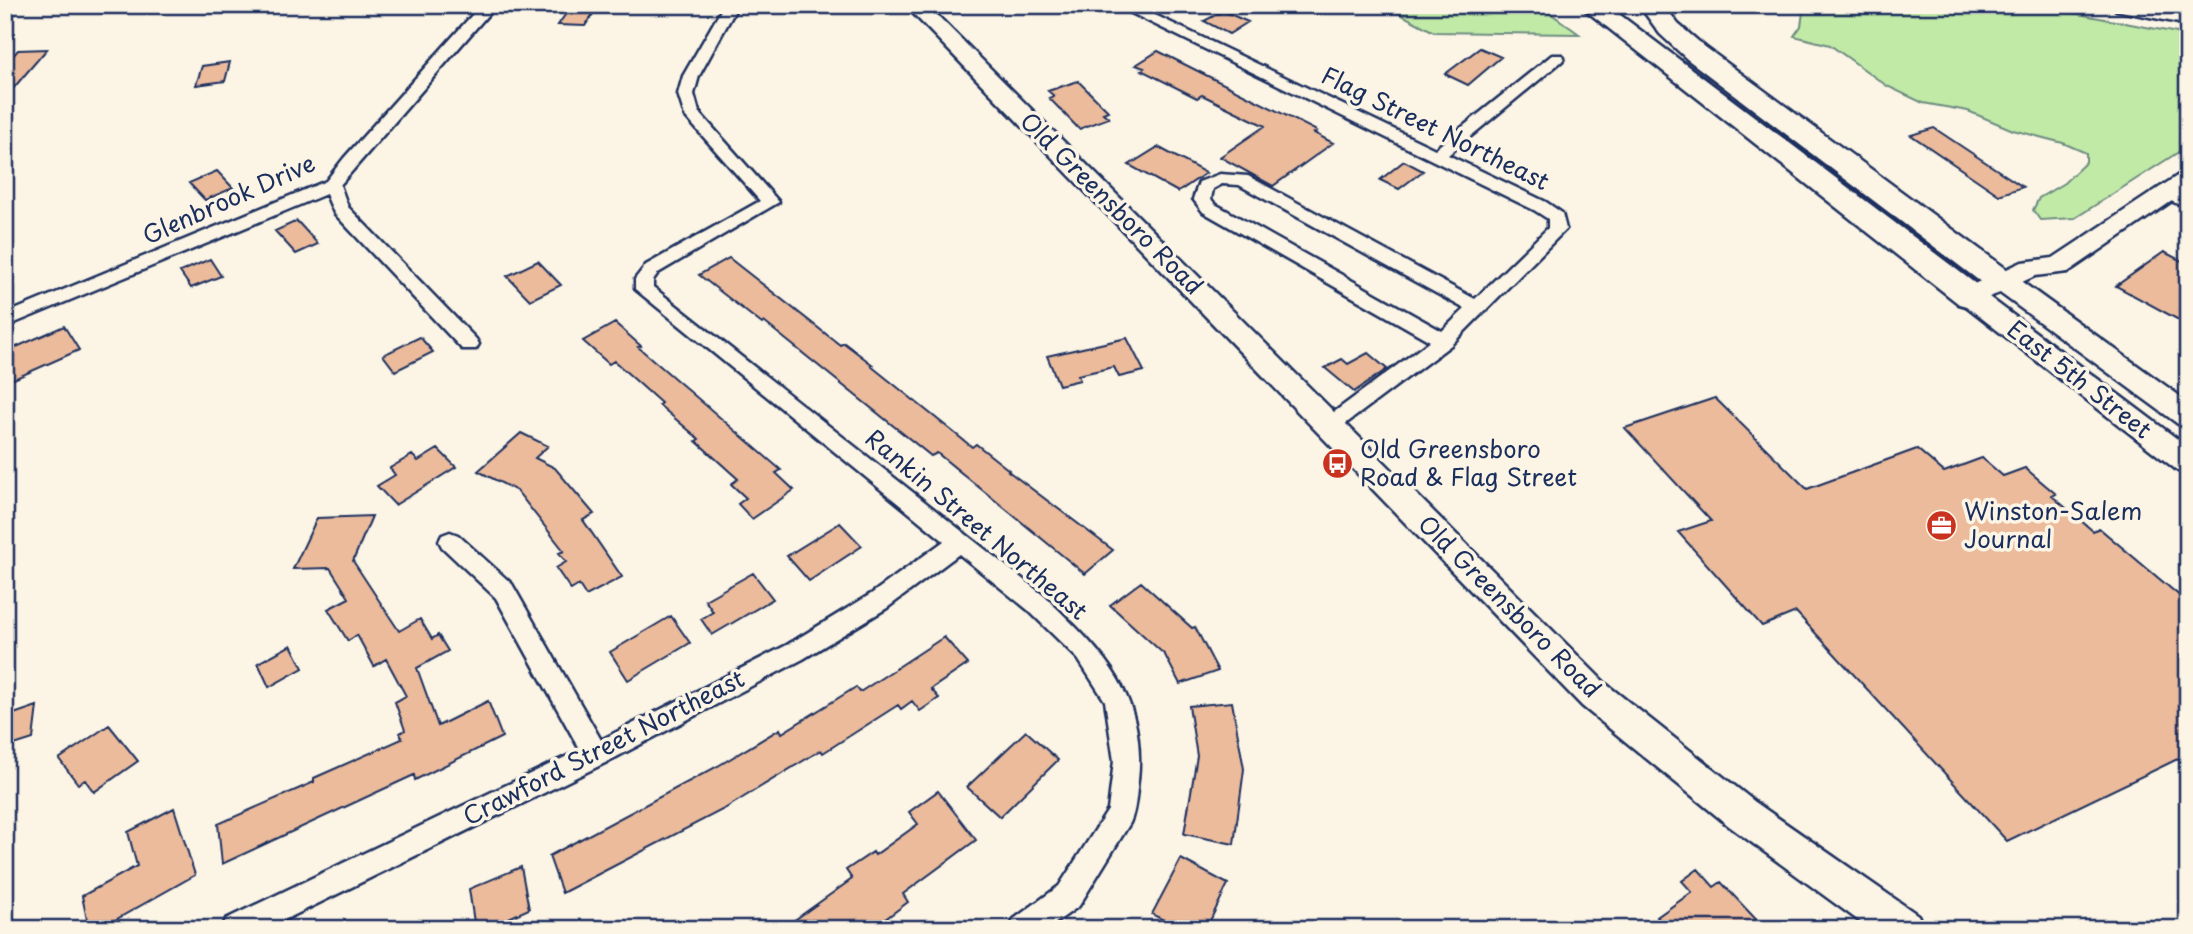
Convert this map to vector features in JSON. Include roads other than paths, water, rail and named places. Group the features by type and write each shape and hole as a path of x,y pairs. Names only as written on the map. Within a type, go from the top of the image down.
{"highway":[{"path":"1591,5 1970,296"},
{"path":"1651,5 1669,29 1696,53 2001,281"},
{"path":"2125,5 2182,17"}],"street":[{"name":"Glenbrook Drive","path":"5,321 332,185 350,161 489,5"},
{"name":"Rankin Street Northeast","path":"731,5 691,76 686,94 691,113 770,202 652,270 644,279 644,289 1036,603 1086,652 1117,698 1127,761 1121,814 1069,896 1024,929"},
{"name":"Old Greensboro Road","path":"915,5 1594,695 1742,814 1904,929"},
{"name":"Flag Street Northeast","path":"1122,5 1541,206 1556,217 1557,229 1444,340 1329,426"},
{"path":"1437,156 1557,58"},
{"path":"1444,340 1209,208 1202,199 1205,186 1220,179 1242,180 1476,307"},
{"path":"332,185 340,209 469,344"},
{"path":"1970,296 2031,268 2059,266 2181,192"},
{"path":"2001,320 2035,303 2056,282 2059,266"},
{"name":"East 5th Street","path":"2001,281 2035,303 2188,417"},
{"name":"East 5th Street","path":"1970,296 2188,463"},
{"path":"450,541 504,591 596,755"},
{"name":"Crawford Street Northeast","path":"236,929 596,755 795,652 879,601 958,542"}],"place":[{"name":"Old Greensboro Road & Flag Street","path":"1337,464"},
{"name":"Winston-Salem Journal","path":"1941,526"}]}
